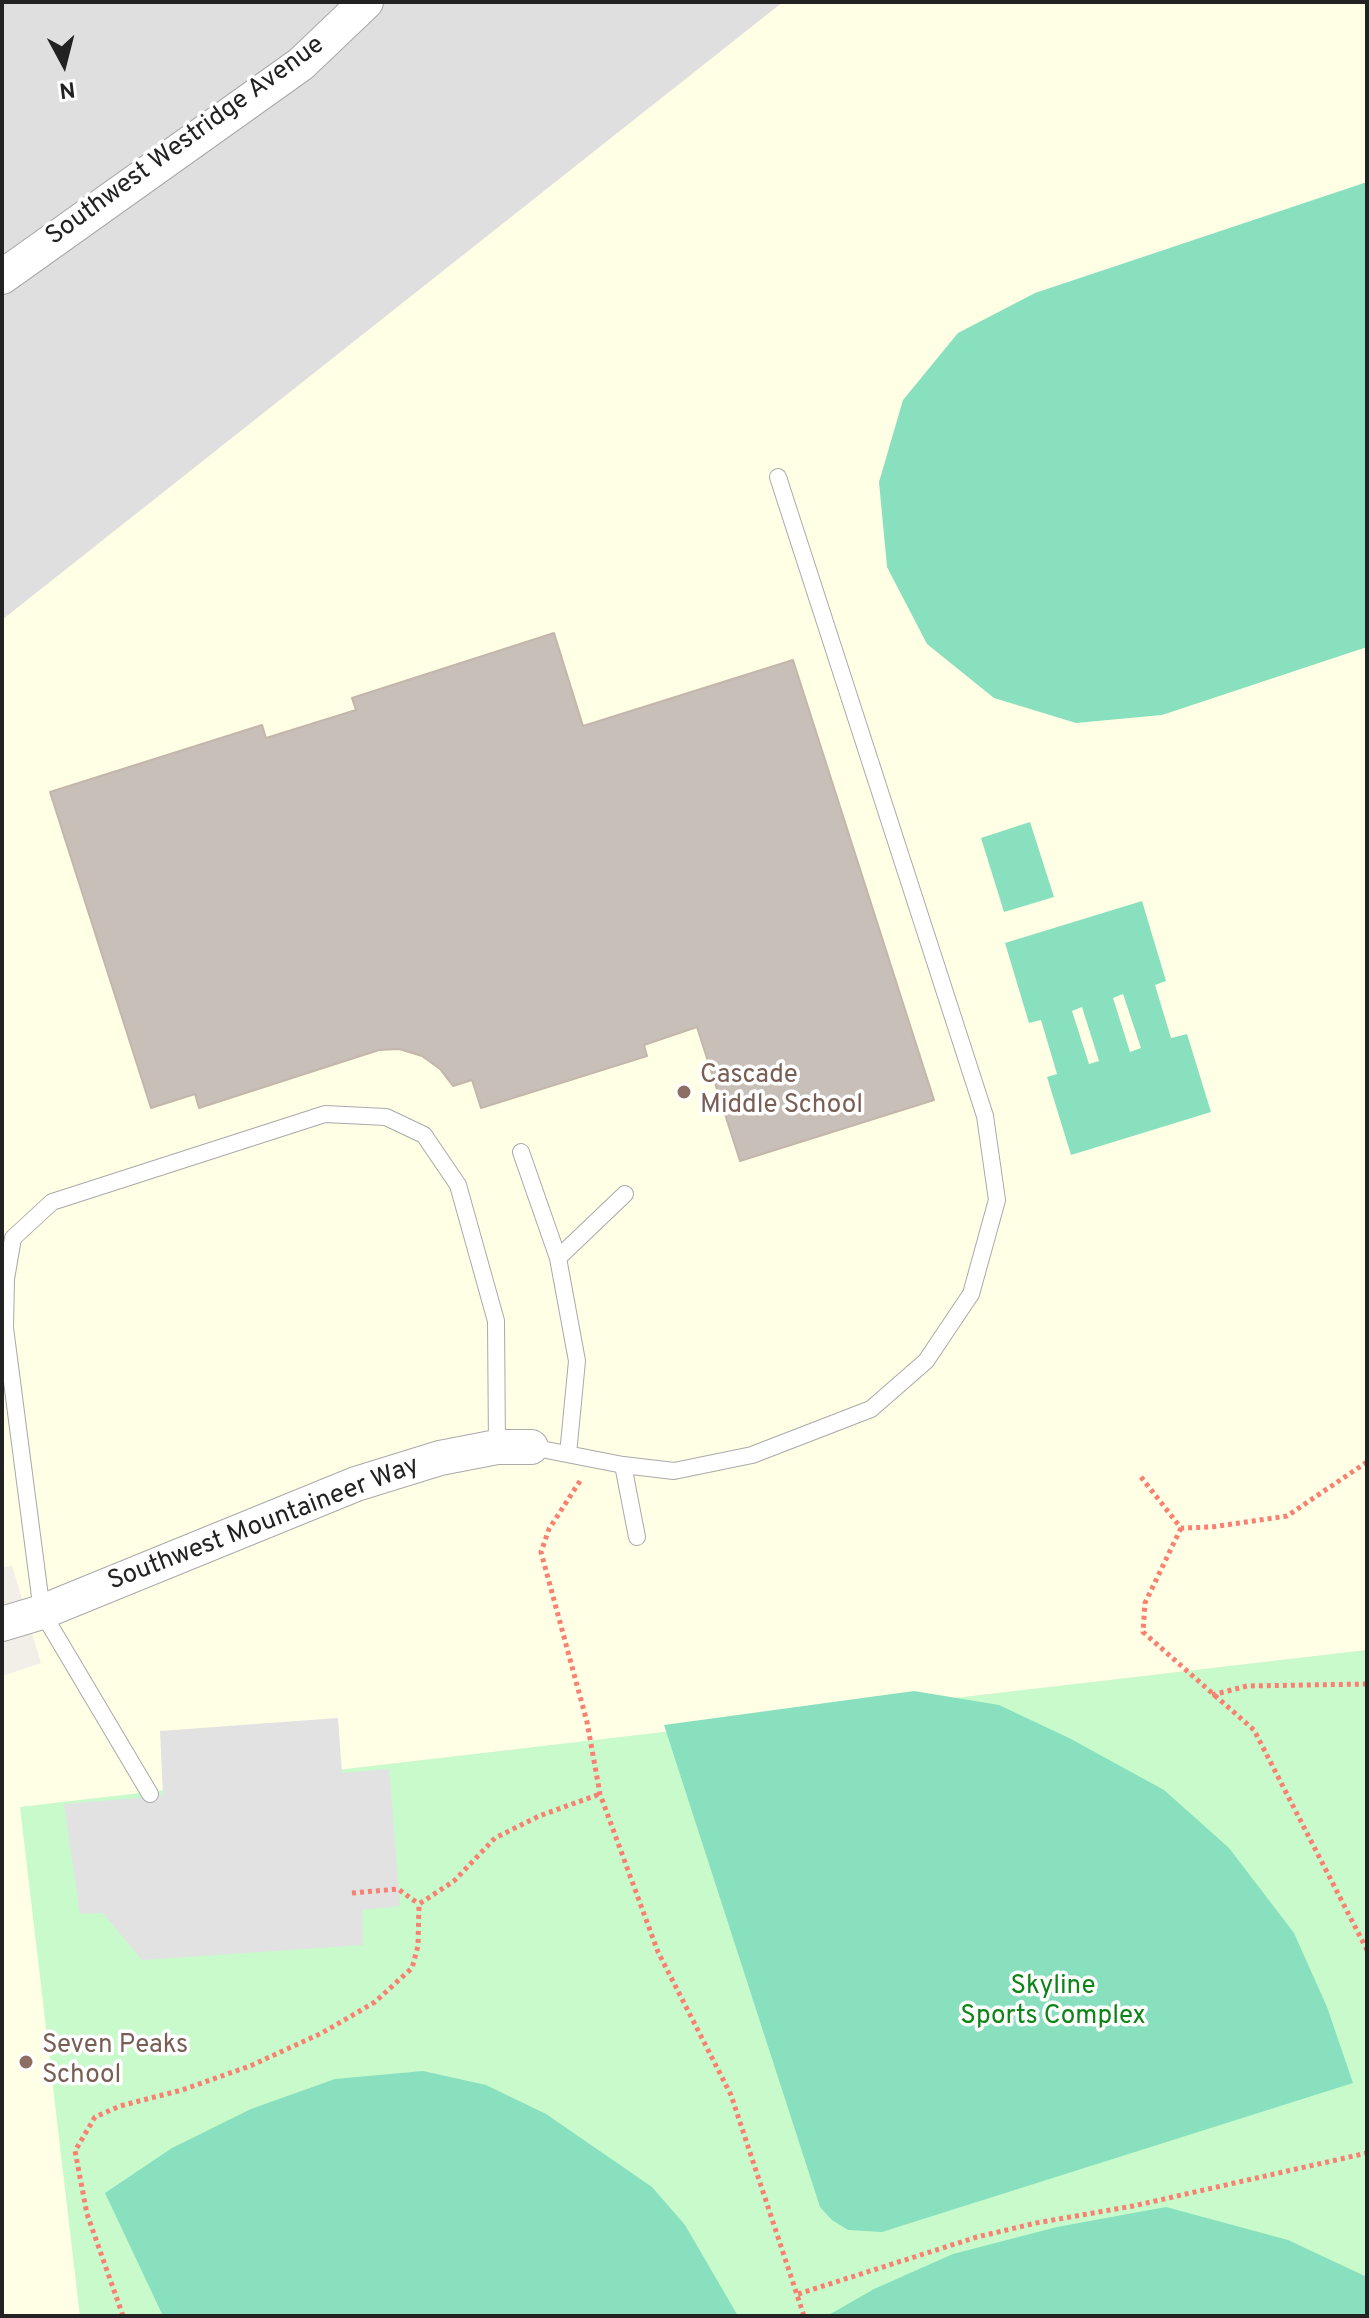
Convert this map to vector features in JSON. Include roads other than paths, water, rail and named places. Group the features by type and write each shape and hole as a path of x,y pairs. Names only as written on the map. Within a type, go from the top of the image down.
{"street":[{"name":"Southwest Westridge Avenue","path":"2,277 301,64 366,2"},
{"name":"Southwest Mountaineer Way","path":"2,1624 42,1612 356,1484 440,1458 497,1447 531,1447"}],"lane":[{"path":"531,1447 593,1460 674,1471 752,1455 871,1409 926,1361 971,1294 997,1200 985,1116 778,477"},
{"path":"150,1794 42,1612 5,1328 6,1279 13,1238 52,1202 325,1114 386,1117 424,1135 458,1185 496,1321 497,1447"},
{"path":"521,1152 558,1258 577,1361 568,1454"},
{"path":"558,1258 625,1194"},
{"path":"623,1465 637,1537"}],"place":[{"name":"Cascade Middle School","path":"684,1092"},
{"name":"Seven Peaks School","path":"26,2062"}],"park label":[{"name":"Skyline Sports Complex","path":"1053,2003"}]}
